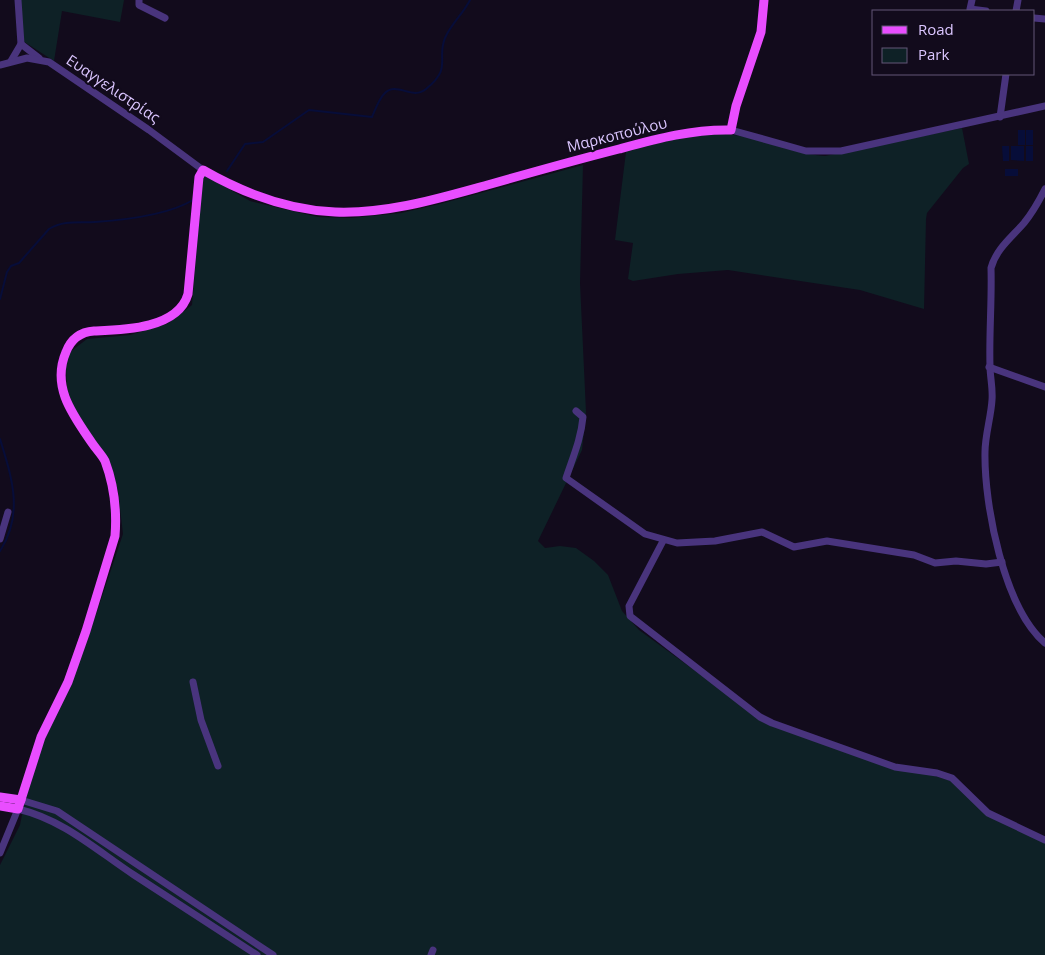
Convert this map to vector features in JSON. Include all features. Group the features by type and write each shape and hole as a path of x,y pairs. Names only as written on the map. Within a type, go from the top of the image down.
{"main road":[{"path":"730,130 736,106 761,32 764,0"},
{"name":"Μαρκοπούλου","path":"202,170 252,195 304,208 334,212 356,212 416,205 676,134 730,130"},
{"path":"20,805 41,737 68,682 86,631 115,536 116,520 110,477 104,459 66,402 62,387 62,362 67,348 78,335 85,332 125,329 157,322 177,311 186,301 199,177 202,170"},
{"path":"0,797 20,805"},
{"path":"0,806 20,805"}],"street":[{"path":"11,61 20,44 18,0"},
{"path":"139,0 139,5 165,18"},
{"path":"972,0 970,9 978,10"},
{"path":"20,44 41,60"},
{"name":"Ευαγγελιστρίας","path":"0,65 27,58 41,60 56,66 202,170"},
{"path":"1000,117 1006,75"},
{"name":"Μαρκοπούλου","path":"730,130 806,150 833,152 1045,106"},
{"path":"1045,189 1025,222 1001,247 993,260 990,367 992,400 985,451 986,477 1002,562 1015,603 1027,624 1045,643"},
{"path":"990,367 1045,387"},
{"path":"576,411 582,417 582,428 576,452 566,478 645,534 663,540 690,544 762,532 794,547 827,541 914,555 935,564 956,561 986,564 1002,562"},
{"path":"0,539 8,512"},
{"path":"663,540 629,606 630,616 753,711 772,723 895,767 937,773 952,778 988,813 1045,840"},
{"path":"193,682 201,720 218,766"},
{"path":"0,853 20,805"},
{"path":"20,805 57,811 273,955"},
{"path":"20,805 64,826 257,955"},
{"path":"173,899 178,892"}],"green space":[{"path":"20,0 124,0 120,22 62,11 54,61 23,41"},
{"path":"962,128 969,164 963,168 927,213 924,309 860,290 728,270 678,274 633,281 628,279 633,243 615,240 626,152 703,134 728,134 813,155 825,156"},
{"path":"583,165 580,283 586,412 582,450 538,541 545,548 560,546 576,548 594,561 608,575 622,611 639,630 738,702 791,733 955,782 974,801 1045,843 1045,955 0,955 0,865 20,825 28,784 42,740 83,653 123,534 118,491 113,472 73,406 67,388 66,368 70,352 87,339 130,335 167,324 192,305 203,174 250,201 318,217 351,218 401,213"}],"shaded area":[{"path":"1018,130 1025,130 1025,145 1018,145"},
{"path":"1026,130 1033,130 1033,145 1026,145"},
{"path":"1002,146 1009,146 1009,161 1003,161"},
{"path":"1011,146 1024,146 1024,161 1011,160"},
{"path":"1026,146 1033,146 1033,161 1026,161"},
{"path":"1005,169 1018,169 1018,176 1005,176"}],"waterway":[{"path":"227,171 245,144 263,142 309,110 372,117 380,99 389,90 399,89 415,93 426,89 442,69 442,52 445,38 470,0"},
{"path":"0,299 7,272 11,266 19,263 49,229 66,223 107,221 146,216 183,205 193,200"},
{"path":"0,439 12,482 14,510 12,523 0,551"}]}
